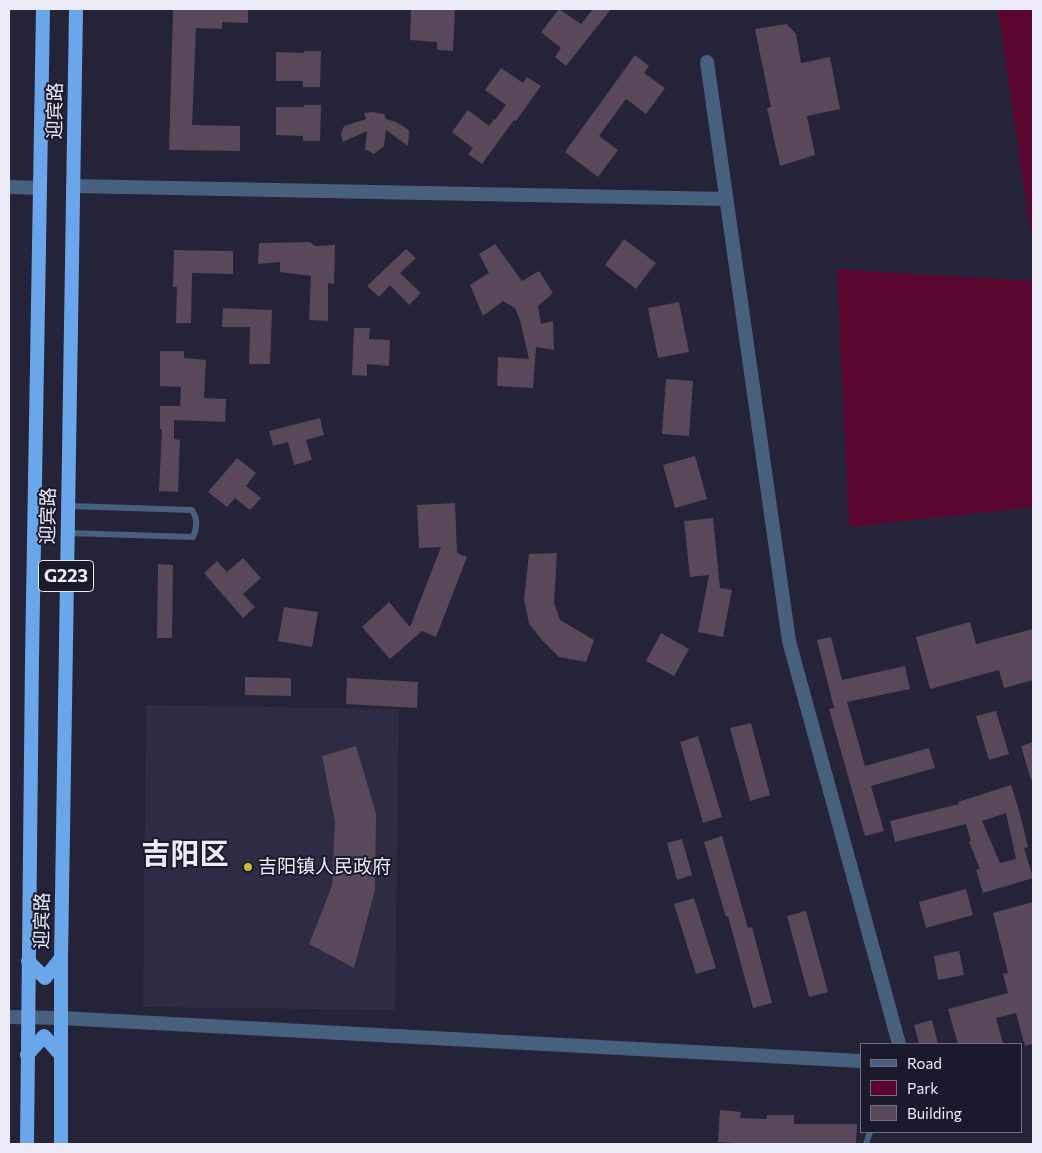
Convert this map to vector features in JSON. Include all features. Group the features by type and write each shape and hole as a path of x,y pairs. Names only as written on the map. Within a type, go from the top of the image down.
{"highway":[{"name":"迎宾路","path":"26,1144 43,9"},
{"name":"迎宾路","path":"60,1144 67,506 76,9"},
{"path":"28,961 45,978 61,958"},
{"path":"27,1055 44,1036 60,1054"}],"street":[{"path":"707,62 789,641 898,1043"},
{"path":"73,186 726,199"},
{"path":"9,187 40,188"},
{"path":"9,1017 28,1016 860,1061"}],"lane":[{"path":"67,506 192,510 196,517 197,527 193,537 67,533"}],"shaded area":[{"path":"146,705 399,709 395,1010 143,1007"}],"green space":[{"path":"998,9 1033,9 1033,248"},
{"path":"837,269 1033,281 1033,507 849,527"}],"building":[{"path":"173,9 248,9 248,23 222,22 222,29 196,28 192,125 240,126 240,151 169,150"},
{"path":"411,9 455,9 453,51 437,50 437,42 410,40"},
{"path":"559,9 581,24 593,9 611,9 566,66 555,57 561,48 541,32"},
{"path":"787,24 796,34 801,63 830,57 840,109 807,116 815,155 780,166 767,108 771,107 755,29"},
{"path":"304,51 321,51 320,87 303,87 303,81 276,81 276,52 304,53"},
{"path":"635,55 649,66 644,73 665,88 646,114 626,99 599,136 618,150 598,177 565,152"},
{"path":"501,68 523,83 527,77 541,86 482,164 468,154 473,148 452,132 468,110 489,126 495,120 506,105 485,90"},
{"path":"304,105 321,105 320,141 303,141 303,136 276,135 276,107 304,107"},
{"path":"364,113 384,114 386,119 396,122 409,130 408,146 386,130 384,146 374,154 365,149 367,131 343,142 341,134 344,126 366,119"},
{"path":"624,239 656,263 636,289 605,265"},
{"path":"310,242 315,246 335,245 334,284 328,283 328,321 309,320 311,276 280,272 280,262 258,264 259,243"},
{"path":"495,244 522,281 539,271 553,293 538,306 541,324 553,321 554,350 536,347 533,388 497,386 498,357 529,359 520,320 515,308 503,301 483,316 470,285 489,273 479,254"},
{"path":"406,249 416,258 400,273 421,293 409,305 390,285 379,297 367,286"},
{"path":"174,250 233,251 233,274 192,273 191,323 176,323 177,287 173,287"},
{"path":"679,302 689,352 658,358 648,308"},
{"path":"223,308 272,310 270,364 249,364 250,327 222,327"},
{"path":"354,328 370,328 369,339 390,340 389,366 367,364 367,376 352,375"},
{"path":"160,351 184,351 184,358 206,360 204,398 226,399 225,422 174,420 174,439 180,440 178,492 159,491 162,429 160,429 160,406 180,406 181,387 160,386"},
{"path":"666,379 693,381 689,436 662,434"},
{"path":"320,418 324,435 306,440 312,460 294,465 288,442 273,446 269,431"},
{"path":"695,456 707,499 675,508 663,465"},
{"path":"237,458 256,473 246,486 261,498 250,510 235,498 227,507 208,492"},
{"path":"455,503 457,553 467,557 436,637 422,631 390,659 362,627 389,602 410,627 441,547 419,548 417,505"},
{"path":"713,518 720,588 732,590 723,637 698,632 709,575 690,577 684,521"},
{"path":"557,553 554,603 560,620 594,640 586,662 559,657 529,624 524,599 529,554"},
{"path":"243,558 261,578 243,594 255,607 243,618 204,573 217,561 227,572"},
{"path":"158,564 173,565 172,638 157,638"},
{"path":"284,607 318,612 312,647 278,641"},
{"path":"970,622 976,644 1033,629 1033,680 1004,688 999,670 930,689 916,637"},
{"path":"661,633 689,649 674,676 646,661"},
{"path":"831,637 842,680 905,666 910,689 847,702 865,766 929,748 935,768 871,786 884,831 865,836 829,709 834,708 817,640"},
{"path":"245,677 291,678 291,696 245,695"},
{"path":"347,678 418,682 417,708 346,704"},
{"path":"996,711 1009,754 989,760 976,716"},
{"path":"751,723 770,795 750,801 730,728"},
{"path":"698,736 722,817 703,823 680,742"},
{"path":"1033,742 1033,779 1031,780 1021,746"},
{"path":"356,746 376,814 375,890 354,968 309,944 332,886 335,822 322,756"},
{"path":"1011,785 1028,847 1024,848 1033,878 983,893 976,870 980,869 969,842 971,841 966,824 895,842 890,821 959,804 958,802","holes":["1006,813 1016,859 1000,863 982,821"]},
{"path":"722,836 748,928 752,927 772,1003 753,1008 728,916 726,917 704,842"},
{"path":"682,839 692,875 677,880 667,843"},
{"path":"966,889 973,915 926,928 919,902"},
{"path":"694,898 716,968 696,974 674,904"},
{"path":"1033,902 1033,1044 1025,1046 1016,1013 996,1018 1003,1043 958,1043 948,1009 1008,993 1003,974 1008,973 993,913"},
{"path":"806,911 828,992 809,997 787,916"},
{"path":"959,951 964,975 938,980 934,956"},
{"path":"932,1020 938,1043 919,1043 914,1025"},
{"path":"720,1110 741,1112 740,1118 767,1119 767,1115 794,1115 794,1124 857,1124 856,1144 718,1142"}],"place":[{"name":"吉阳镇人民政府","path":"248,867"}],"district":[{"name":"吉阳区","path":"185,854"}]}
